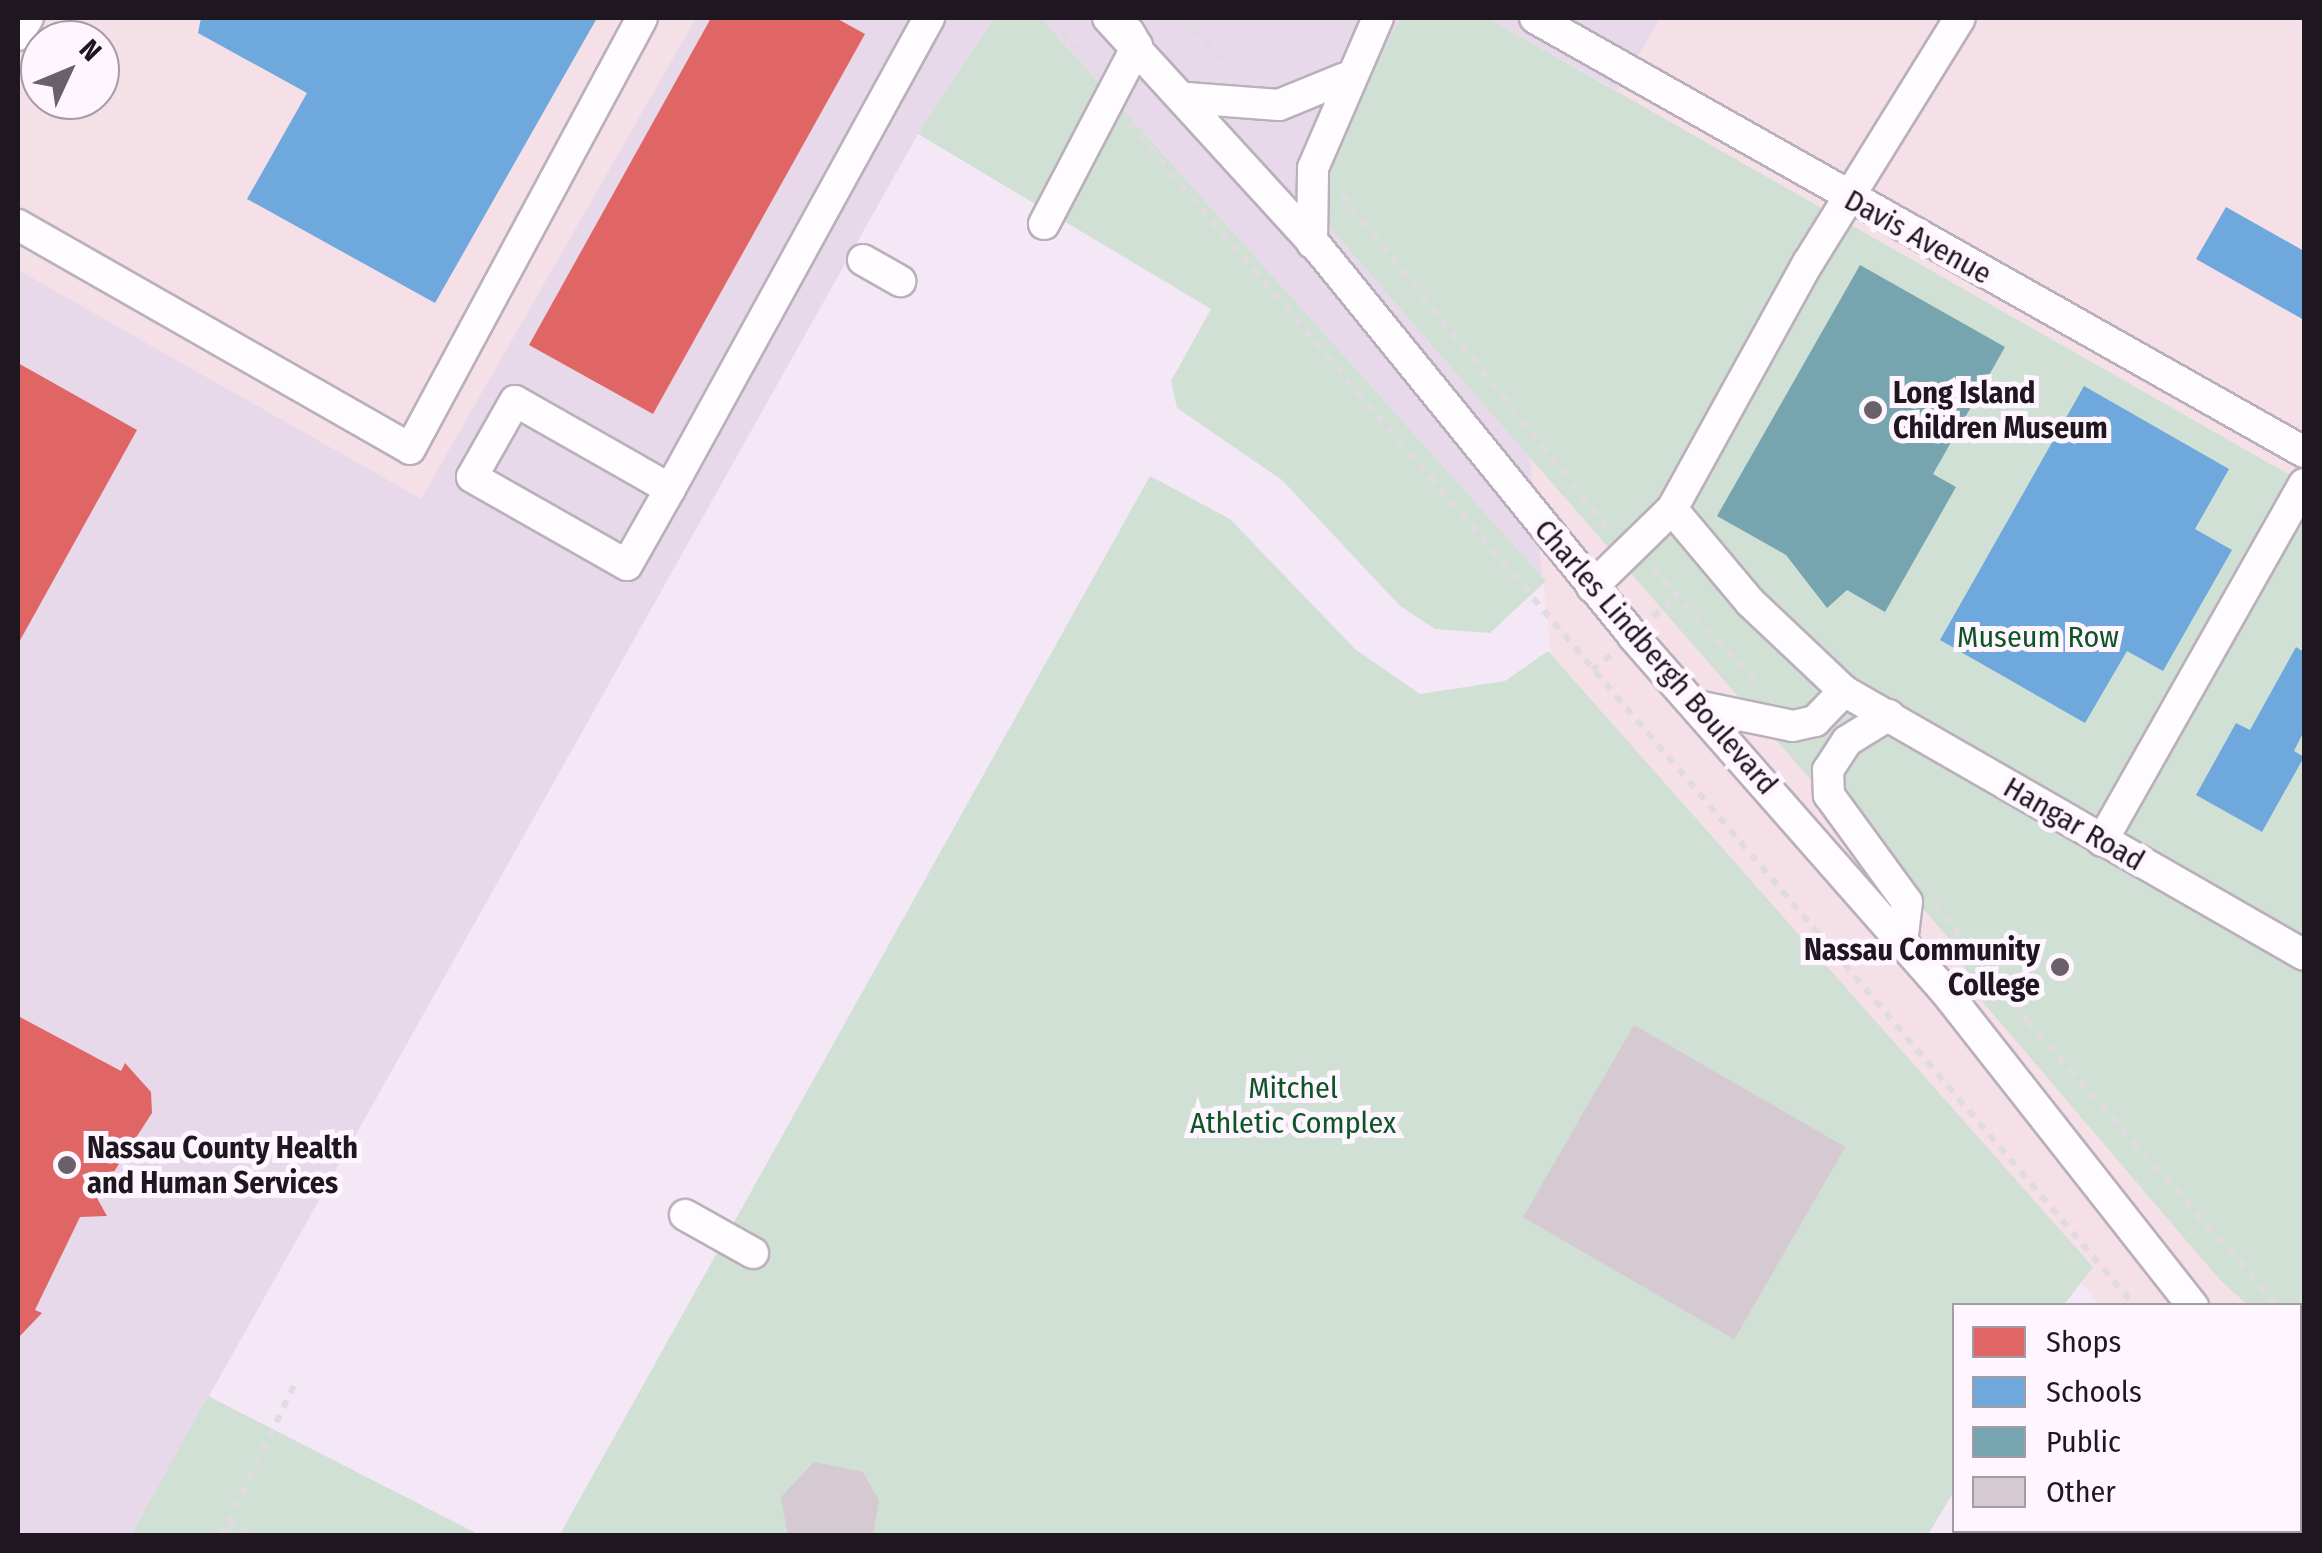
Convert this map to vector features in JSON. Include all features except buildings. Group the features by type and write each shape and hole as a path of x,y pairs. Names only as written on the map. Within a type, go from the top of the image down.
{"street":[{"path":"18,35 28,18"},
{"path":"18,224 410,449 642,18"},
{"path":"670,489 516,401 472,477 626,565 670,489 929,18"},
{"name":"Charles Lindbergh Boulevard","path":"1108,18 1187,98 1312,243 1592,587 1902,941 2192,1303"},
{"path":"1044,224 1137,46 1122,18"},
{"path":"1312,243 1312,168 1344,78 1378,18"},
{"name":"Davis Avenue","path":"1534,18 2304,452"},
{"path":"1592,587 1672,508 1847,197 1867,180 1960,18"},
{"path":"1187,98 1260,106 1344,78"},
{"path":"863,260 900,280"},
{"path":"2102,841 2304,484"},
{"name":"Hangar Road","path":"1672,508 1750,602 1844,691 2304,955"},
{"path":"1697,706 1793,726 1815,720 1844,691"},
{"path":"1890,715 1847,741 1828,770 1829,795 1907,902 1902,941"},
{"path":"685,1215 752,1253"}],"path":[{"path":"1052,18 1344,386 2132,1303"},
{"path":"1184,18 1260,106"},
{"path":"1312,168 1631,549 1793,726"},
{"path":"1927,892 2026,1022 2275,1303"},
{"path":"220,1536 296,1379"},
{"path":"228,1523 250,1536"}],"shaded area":[{"path":"18,18 994,18 918,134 131,1535 18,1535"},
{"path":"18,18 696,18 421,499 18,270"},
{"path":"1041,18 1401,18 1330,148 1330,228 1531,458 1546,581"},
{"path":"1488,18 1661,18 1617,91"},
{"name":"Museum Row","path":"1661,18 2304,18 2304,1535 2296,1533 2302,1533 2302,1303 2098,1303 1551,654 1509,272"}],"green space":[{"path":"994,18 1041,18 1546,581 1490,633 1435,629 1400,606 1282,480 1177,408 1171,381 1211,309 918,134"},
{"name":"Museum Row","path":"1401,18 1488,18 2304,483 2304,1358 2302,1303 2246,1303 2220,1280 1981,1000 1952,942 1330,228 1330,148"},
{"name":"Mitchel Athletic Complex","path":"1150,476 1230,519 1355,649 1420,694 1505,681 1548,651 2093,1267 2066,1303 1952,1303 1952,1494 1928,1535 559,1536"},
{"path":"208,1396 480,1535 131,1535"}],"place":[{"name":"Long Island Children Museum","path":"1873,410"},
{"name":"Nassau Community College","path":"2060,967"},
{"name":"Nassau County Health and Human Services","path":"67,1165"}]}
